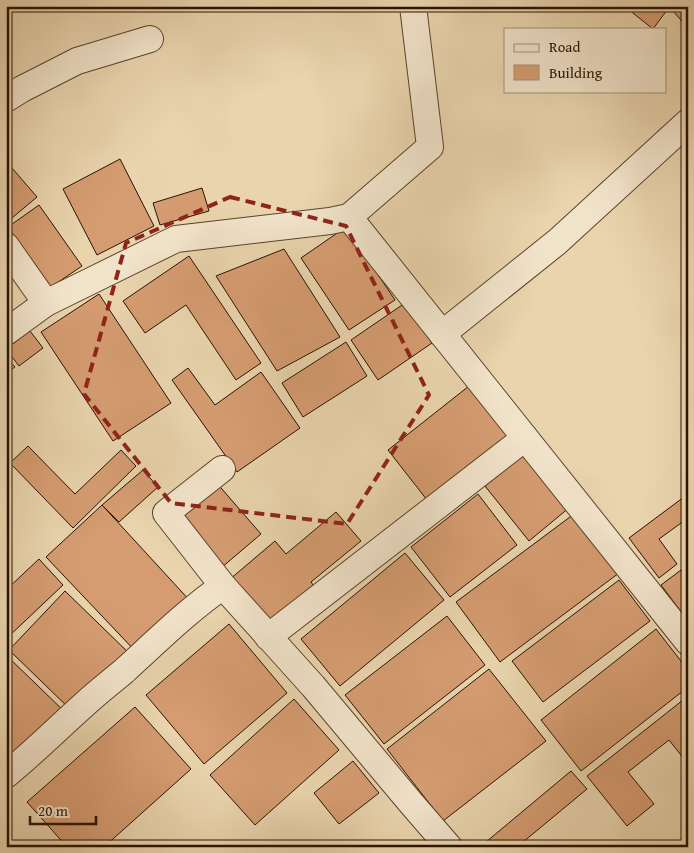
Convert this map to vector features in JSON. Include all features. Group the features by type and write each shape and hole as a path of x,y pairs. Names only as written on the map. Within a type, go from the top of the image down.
{"street":[{"path":"6,332 46,303 176,239 330,221 349,217 430,147 413,6"},
{"path":"6,99 77,61 150,39"},
{"path":"442,334 557,242 688,122"},
{"path":"349,217 688,642"},
{"path":"6,246 46,303"},
{"path":"268,637 525,438"},
{"path":"222,470 166,513 223,586 313,686 448,847"},
{"path":"6,775 30,756 160,637 223,586"}],"highlighted area":[{"path":"230,197 346,226 429,395 347,524 171,503 84,394 126,243"}],"building":[{"path":"624,6 670,6 654,28"},
{"path":"678,6 688,6 688,28 673,11"},
{"path":"120,159 154,226 97,255 63,189"},
{"path":"6,161 37,197 6,223"},
{"path":"202,188 209,211 160,225 153,203"},
{"path":"39,205 82,266 51,287 8,227"},
{"path":"346,227 395,300 349,330 301,258"},
{"path":"284,249 340,337 277,371 216,276"},
{"path":"189,256 261,363 236,380 186,305 145,333 123,301"},
{"path":"99,294 171,403 113,441 41,332"},
{"path":"405,303 432,343 378,380 351,340"},
{"path":"6,304 15,315 6,322"},
{"path":"30,331 43,348 19,366 6,349"},
{"path":"346,342 367,376 303,417 282,383"},
{"path":"6,357 15,367 6,374"},
{"path":"188,368 215,405 261,372 300,428 237,472 172,380"},
{"path":"469,386 508,436 427,500 388,450"},
{"path":"28,446 75,494 121,450 136,466 73,528 10,463"},
{"path":"526,453 570,507 529,541 485,486"},
{"path":"143,470 158,487 119,522 102,505"},
{"path":"215,481 261,534 221,568 176,514"},
{"path":"478,494 517,545 450,597 411,547"},
{"path":"688,494 688,518 659,539 677,564 659,578 629,538"},
{"path":"102,505 192,603 138,654 46,557"},
{"path":"336,512 361,541 311,582 316,589 269,628 229,580 275,541 286,554"},
{"path":"574,514 619,573 500,662 456,602"},
{"path":"405,553 444,600 340,686 301,639"},
{"path":"39,559 63,585 6,639 6,590"},
{"path":"681,570 688,579 688,621 661,585"},
{"path":"619,580 650,621 543,702 512,661"},
{"path":"65,591 133,657 72,711 9,650"},
{"path":"447,616 485,665 384,744 345,695"},
{"path":"229,624 287,693 204,764 146,695"},
{"path":"656,629 688,670 688,687 581,771 541,720"},
{"path":"6,655 68,715 6,769"},
{"path":"489,669 546,741 443,821 387,749"},
{"path":"688,696 688,764 669,740 628,772 654,804 627,826 587,776"},
{"path":"294,699 339,750 255,825 210,775"},
{"path":"135,707 191,769 104,847 67,847 27,802"},
{"path":"353,761 379,793 339,824 314,793"},
{"path":"571,771 587,789 517,847 480,847"},
{"path":"137,841 142,847 130,847"}]}
